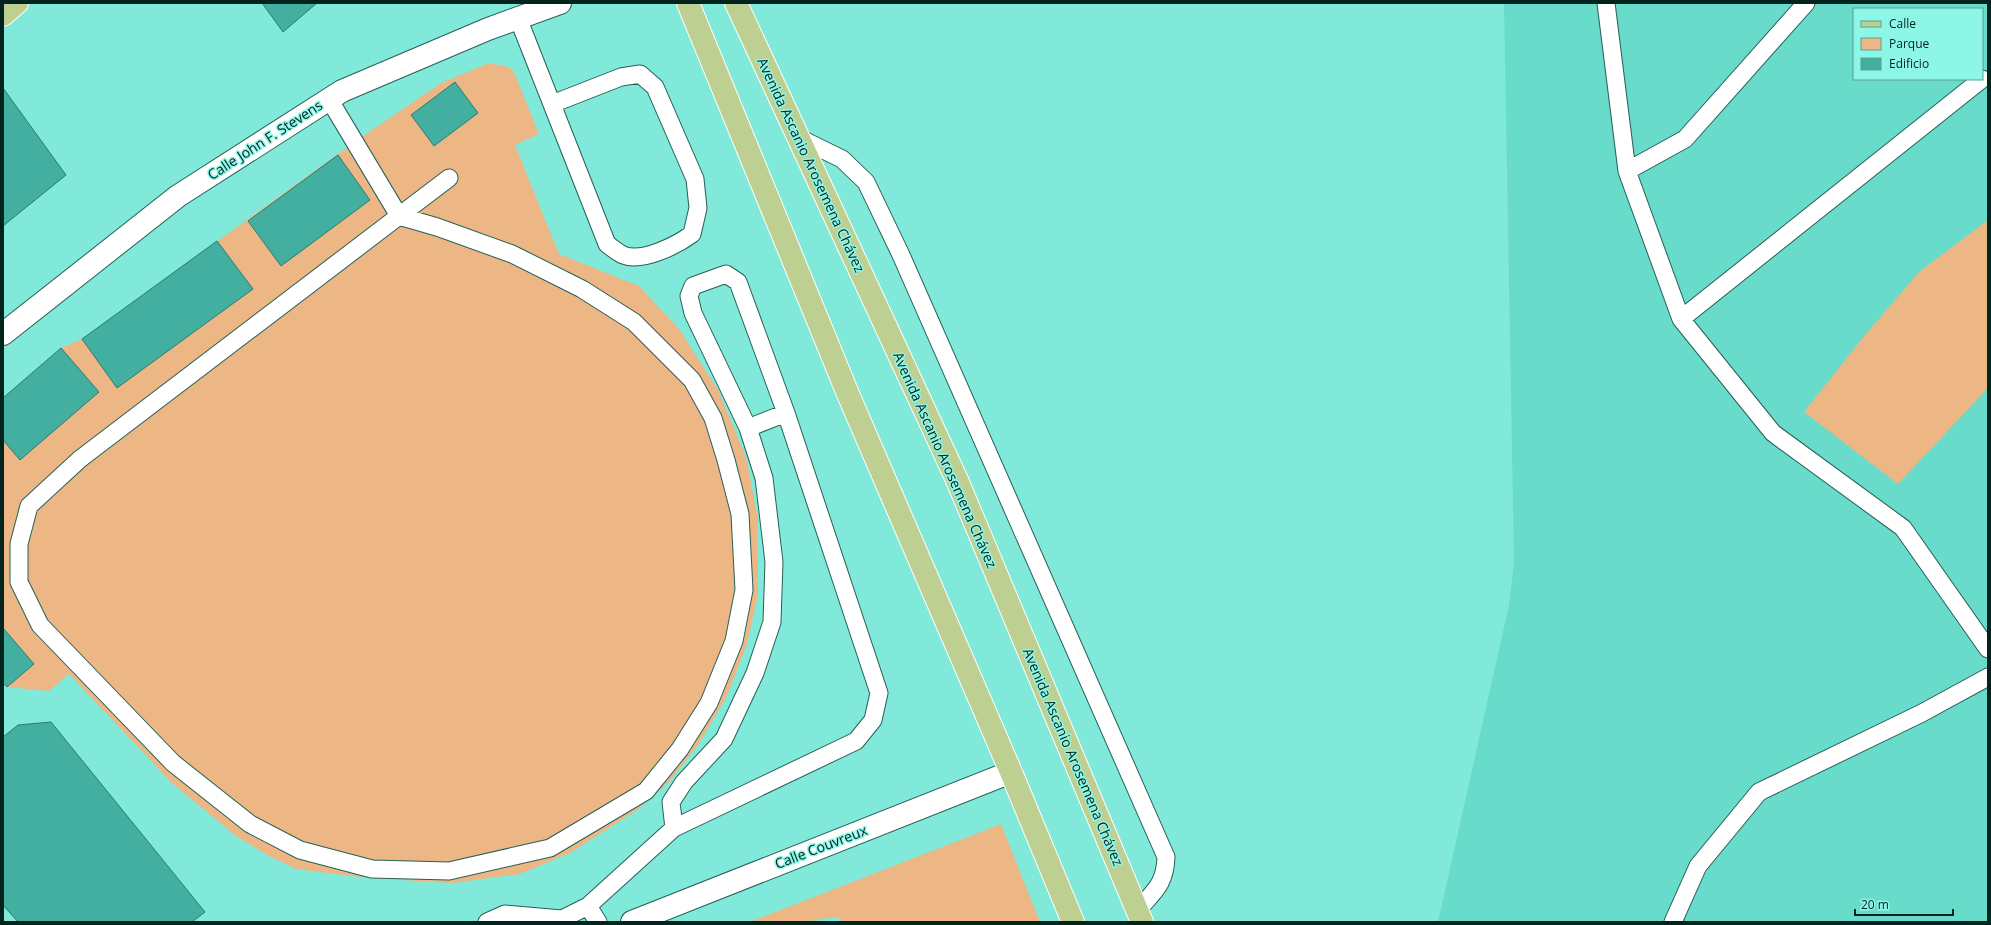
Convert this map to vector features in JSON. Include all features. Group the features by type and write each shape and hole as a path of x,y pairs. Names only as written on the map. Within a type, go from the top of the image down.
{"main road":[{"path":"3,15 17,3"},
{"path":"688,3 848,394 1011,772 1073,922"},
{"name":"Avenida Ascanio Arosemena Chávez","path":"736,3 957,480 1139,916"}],"street":[{"name":"Calle John F. Stevens","path":"3,334 178,196 342,91 488,29 560,3"},
{"name":"Calle Couvreux","path":"632,922 1011,772"}],"lane":[{"path":"1606,3 1627,171 1681,319 1773,433 1903,528 1988,649"},
{"path":"1627,171 1685,138 1806,3"},
{"path":"518,18 607,244 624,255 649,256 680,243 692,234 698,208 695,179 655,87 640,74 621,77 552,104"},
{"path":"1681,319 1981,80"},
{"path":"329,99 398,216 437,227 512,254 582,289 634,322 692,380 713,418 740,514 744,590 734,641 709,703 680,749 646,791 550,848 449,871 372,869 300,850 250,824 173,763 40,625 19,582 19,544 29,506 80,460 398,216 449,178"},
{"path":"797,136 842,159 866,182 952,371 1166,857 1165,872 1160,885 1139,916"},
{"path":"488,922 505,914 562,918 588,906 674,828 856,742 874,720 879,693 786,413 738,282 726,274 693,286 689,296 693,313 748,428 764,478 774,562 772,622 755,673 724,739 684,782 672,802 674,828"},
{"path":"748,428 786,413"},
{"path":"1673,922 1698,866 1759,792 1922,713 1988,677"},
{"path":"588,906 598,922"}],"shaded area":[{"path":"1504,3 1988,3 1988,922 1438,922 1509,605 1514,564"}],"green space":[{"path":"489,63 509,67 514,72 539,134 515,145 559,254 639,286 679,329 718,390 746,457 758,519 758,594 747,644 726,698 698,745 669,782 640,808 570,853 520,874 452,883 368,878 296,869 269,856 236,836 172,783 69,674 49,691 7,687 3,683 3,398 61,348 82,339 356,141 441,83"},
{"path":"1988,220 1988,388 1898,484 1804,412 1865,335 1919,272"},
{"path":"1001,824 1040,922 845,922 835,917 804,922 750,922"}],"building":[{"path":"262,3 317,3 283,32"},
{"path":"455,82 478,113 434,146 411,115"},
{"path":"3,88 66,175 3,226"},
{"path":"338,155 370,200 281,266 248,221"},
{"path":"217,241 253,289 117,388 82,339"},
{"path":"61,348 99,392 20,460 3,440 3,398"},
{"path":"3,628 34,664 7,687 3,683"},
{"path":"51,722 205,912 192,922 18,922 3,905 3,737 18,725"}]}
